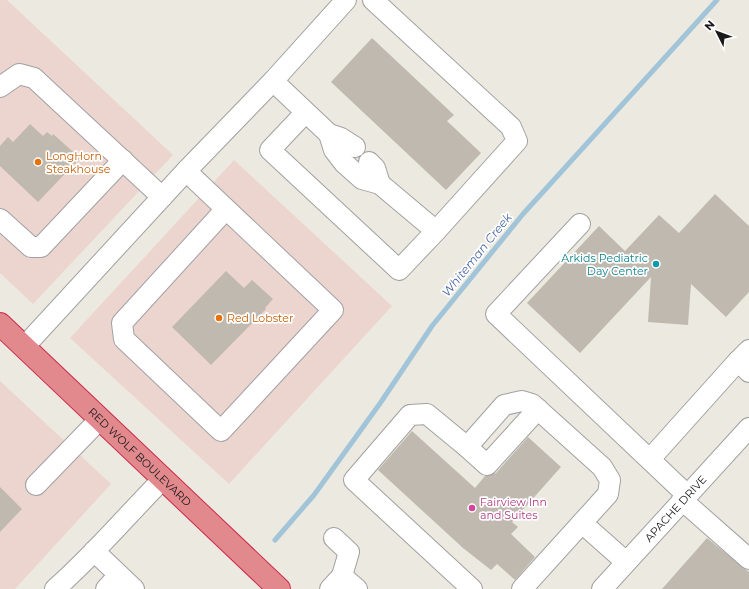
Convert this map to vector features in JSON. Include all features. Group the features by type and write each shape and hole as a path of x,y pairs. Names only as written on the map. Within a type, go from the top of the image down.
{"highway":[{"name":"RED WOLF BOULEVARD","path":"0,324 279,589"}],"street":[{"path":"24,347 186,171 273,81 346,0"},
{"path":"305,113 270,150 399,270 517,141 511,127 373,0"},
{"path":"0,87 19,74 34,78 162,197"},
{"path":"273,81 305,113 329,134 341,138 355,146"},
{"path":"329,134 334,150 344,163 362,179 380,184 436,231"},
{"path":"0,219 31,247 41,248 122,160"},
{"path":"369,162 375,168 380,184"},
{"path":"186,171 333,310 221,430 124,339 122,323 226,209"},
{"path":"580,224 496,314 650,459 684,497 749,560"},
{"path":"650,459 745,361"},
{"path":"467,446 504,405 522,401 532,404 602,466 610,480 608,494 522,589"},
{"path":"472,589 354,480 410,416 427,414 467,446 487,465 538,409"},
{"path":"36,485 100,419"},
{"name":"APACHE DRIVE","path":"602,589 684,497 749,428"},
{"path":"55,589 78,569 164,479"},
{"path":"582,523 626,562"},
{"path":"334,538 349,552 336,583 357,589"},
{"path":"94,552 113,582 134,589"}],"shaded area":[{"path":"0,0 7,0 173,155 33,304 0,273"},
{"path":"234,160 392,306 229,484 70,338"},
{"path":"0,381 111,484 15,589 0,589"}],"building":[{"path":"372,38 454,115 447,121 481,153 446,190 331,82"},
{"name":"LongHorn Steakhouse","path":"30,124 43,136 47,132 52,136 53,134 80,158 38,202 0,166 0,146 8,137 13,142"},
{"name":"Arkids Pediatric Day Center","path":"715,194 749,226 749,292 726,317 691,284 688,325 648,322 651,277 580,353 527,303 599,226 625,251 659,215 679,233"},
{"name":"Red Lobster","path":"226,271 244,288 252,280 273,299 265,308 266,309 211,365 172,327"},
{"name":"Fairview Inn and Suites","path":"412,431 475,488 485,476 496,473 528,437 561,467 512,522 518,527 511,534 535,557 515,580 497,564 491,570 463,548 378,470"},
{"path":"0,487 22,509 0,532"},
{"path":"707,538 749,572 749,589 662,589"}],"waterway":[{"name":"Whiteman Creek","path":"275,540 314,495 381,402 432,326 523,214 717,0"}],"place":[{"name":"LongHorn Steakhouse","path":"38,162"},
{"name":"Arkids Pediatric Day Center","path":"656,264"},
{"name":"Red Lobster","path":"219,318"},
{"name":"Fairview Inn and Suites","path":"472,508"}]}
